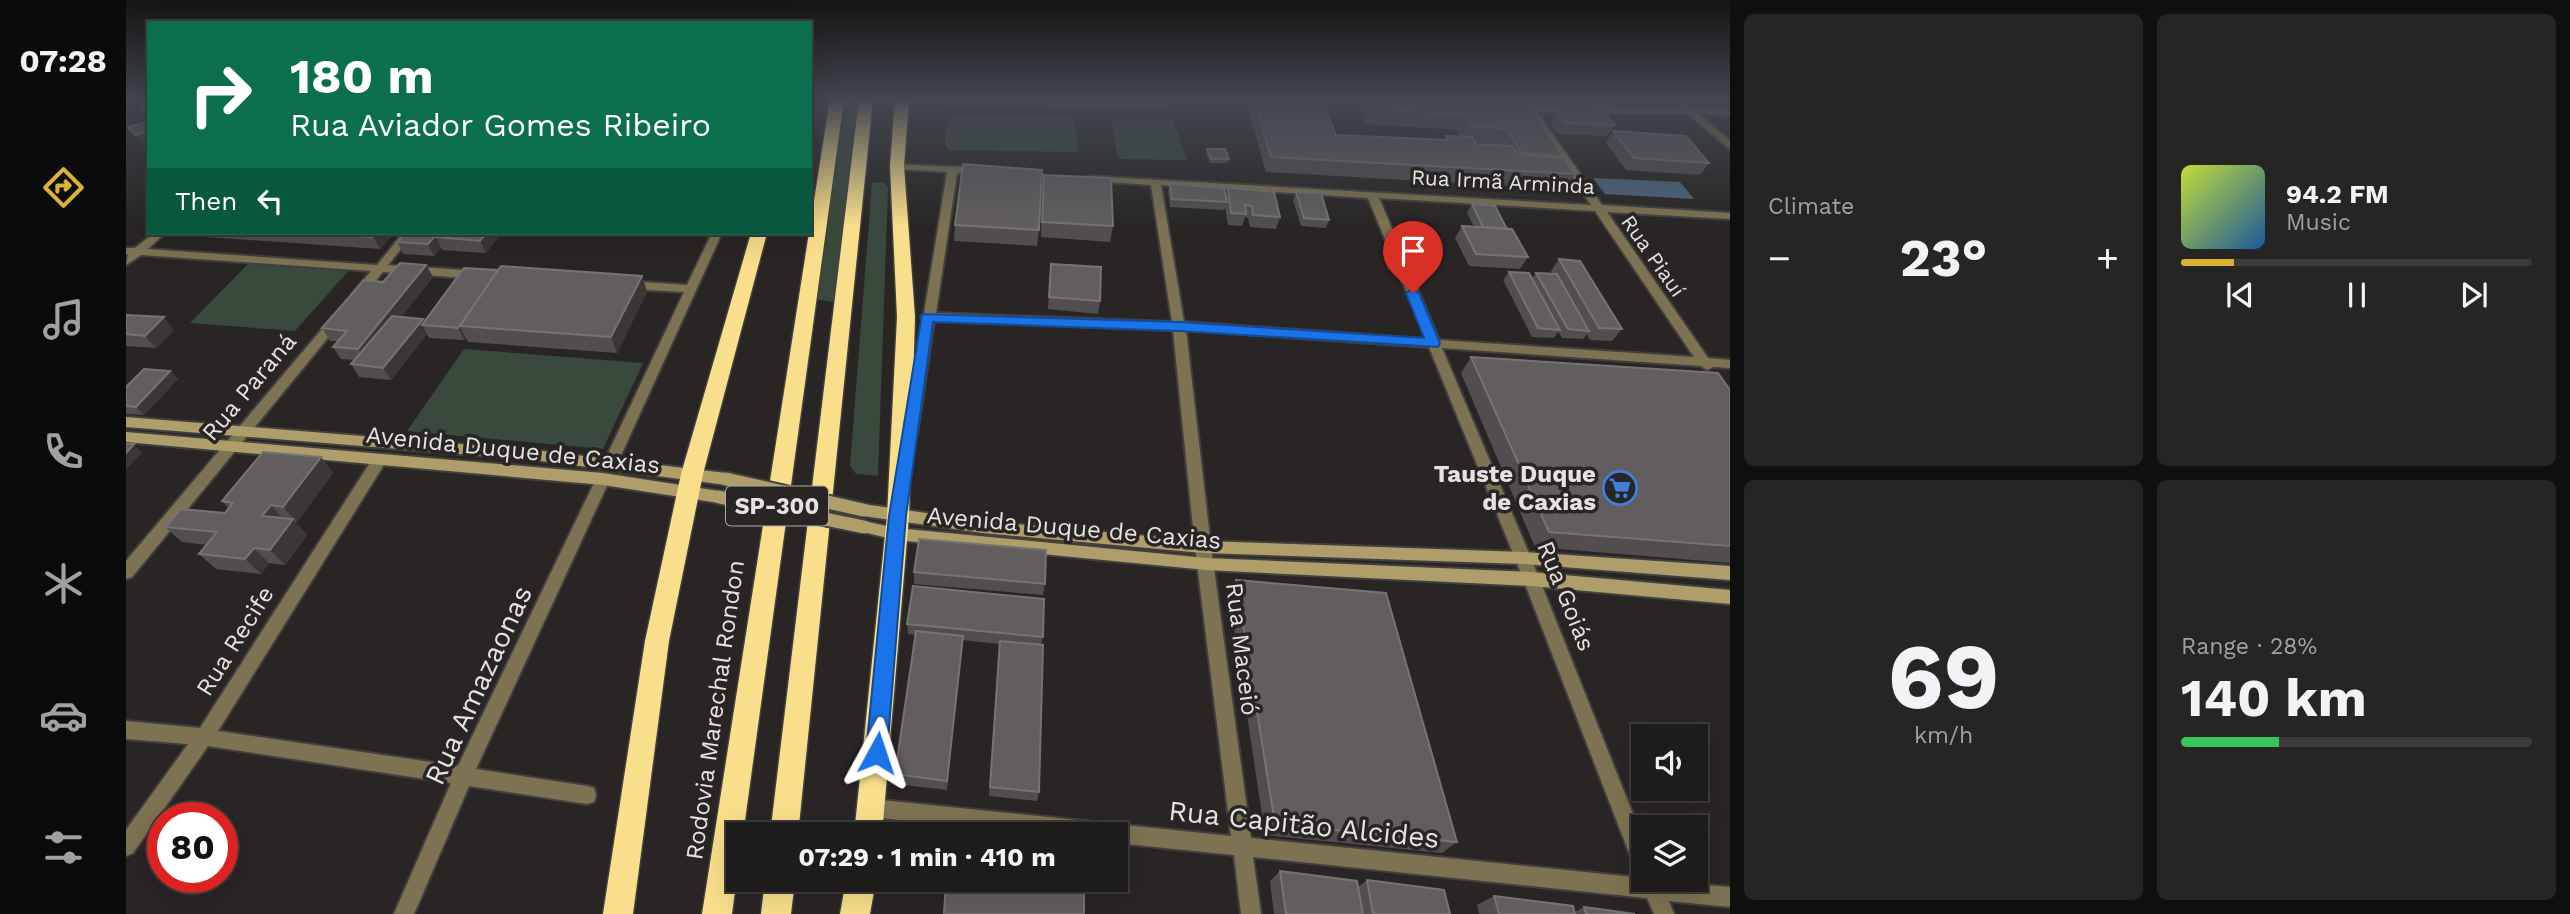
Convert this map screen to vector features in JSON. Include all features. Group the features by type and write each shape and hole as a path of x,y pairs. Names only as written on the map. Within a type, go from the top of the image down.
{"highway":[{"name":"Rodovia Marechal Rondon","path":"717,914 831,142"},
{"name":"SP-300","path":"785,822 861,142"},
{"path":"870,821 897,525 906,317 897,166 899,142"},
{"path":"618,914 657,641 690,483 758,235"},
{"path":"776,914 779,892"},
{"path":"855,914 859,892"}],"main road":[{"name":"Avenida Duque de Caxias","path":"126,422 242,430 607,471 690,483 726,479 863,510 897,525"},
{"name":"Avenida Duque de Caxias","path":"126,437 380,459 607,471"},
{"name":"Avenida Duque de Caxias","path":"690,483 719,497 864,527 897,525 1204,555 1531,579 1730,597"},
{"name":"Avenida Duque de Caxias","path":"1204,555 1523,558 1730,573"}],"street":[{"name":"Rua Piauí","path":"1553,142 1717,381"},
{"path":"897,166 994,172"},
{"path":"897,525 927,317 953,169"},
{"name":"Rua Irmã Arminda","path":"1075,177 1730,216"},
{"name":"Rua Maceió","path":"1156,183 1179,326 1204,555 1251,914"},
{"name":"Rua Goiás","path":"1372,194 1523,558 1631,833"},
{"path":"126,262 158,235"},
{"name":"Rua Paraná","path":"126,572 407,235"},
{"name":"Rua Amazaonas","path":"404,914 464,775 716,235"},
{"path":"126,251 487,275"},
{"path":"609,283 690,289"},
{"path":"927,317 1179,326 1730,364"},
{"name":"Rua Recife","path":"126,846 204,737 380,459"},
{"path":"126,730 204,737 587,795"},
{"name":"Rua Capitão Alcides","path":"870,821 1243,846 1631,882"},
{"path":"1654,892 1664,914"},
{"name":"Rua Capitão Alcides","path":"1700,892 1730,897"}],"green space":[{"path":"835,142 854,142 834,302 811,299"},
{"path":"946,142 1077,142 1079,152 950,150 946,147"},
{"path":"1115,142 1180,142 1187,160 1118,159"},
{"path":"884,182 888,188 878,476 856,474 850,466 872,183"},
{"path":"251,261 350,269 295,331 190,323"},
{"path":"464,349 643,363 603,449 407,431"}],"water":[{"path":"1593,178 1680,182 1694,199 1605,194"}],"building":[{"path":"1267,142 1475,142 1476,144 1512,146 1518,155 1563,158 1574,174 1271,157"},
{"path":"1514,142 1553,142 1562,156 1521,153"},
{"path":"1621,142 1691,142 1709,163 1634,158"},
{"path":"1207,149 1225,149 1229,159 1211,159"},
{"path":"963,164 1042,170 1039,230 955,225"},
{"path":"1044,175 1111,178 1113,226 1042,222"},
{"path":"1170,184 1224,188 1227,202 1172,199"},
{"path":"1228,188 1274,192 1280,217 1253,215 1252,206 1245,205 1246,214 1231,213"},
{"path":"1296,192 1321,193 1329,220 1304,218"},
{"path":"1472,204 1495,206 1507,229 1483,227"},
{"path":"1462,226 1512,229 1528,257 1476,254"},
{"path":"342,235 375,235 373,237"},
{"path":"403,235 436,235 428,244 397,242"},
{"path":"438,235 484,235 480,241 436,237"},
{"path":"1559,259 1580,261 1622,329 1599,328"},
{"path":"400,263 426,265 358,349 333,347 347,331 322,328 364,280 383,282"},
{"path":"1051,264 1101,267 1100,301 1049,297"},
{"path":"501,266 642,276 611,337 460,326"},
{"path":"464,268 498,270 458,328 422,325"},
{"path":"1509,272 1529,273 1560,330 1538,328"},
{"path":"1536,273 1557,274 1589,331 1568,329"},
{"path":"126,315 164,317 145,336 126,334"},
{"path":"392,316 423,319 383,368 351,364"},
{"name":"Tauste Duque de Caxias","path":"1471,357 1718,373 1730,390 1730,546 1549,532"},
{"path":"144,369 170,371 136,407 126,406 126,387"},
{"path":"126,444 134,444 126,453"},
{"path":"263,452 321,457 283,507 271,505 262,516 293,519 270,550 254,548 245,559 199,554 217,532 165,527 181,509 225,513 233,503 222,501"},
{"path":"919,539 1046,550 1045,584 914,572"},
{"path":"1236,580 1386,593 1457,842 1275,824"},
{"path":"913,586 1044,599 1043,637 907,624"},
{"path":"916,631 963,636 947,781 895,774"},
{"path":"1000,641 1043,645 1039,792 990,787"},
{"path":"1280,871 1357,881 1363,914 1286,914"},
{"path":"1367,880 1444,890 1450,914 1373,914"},
{"path":"945,892 1084,892 1084,914 944,914"},
{"path":"1494,896 1573,906 1575,914 1499,914"},
{"path":"1584,907 1635,914 1586,914"}],"place":[{"name":"Tauste Duque de Caxias","path":"1620,488"}],"route":[{"path":"877,753 898,516 927,317 1179,326 1433,343 1413,293"}]}
